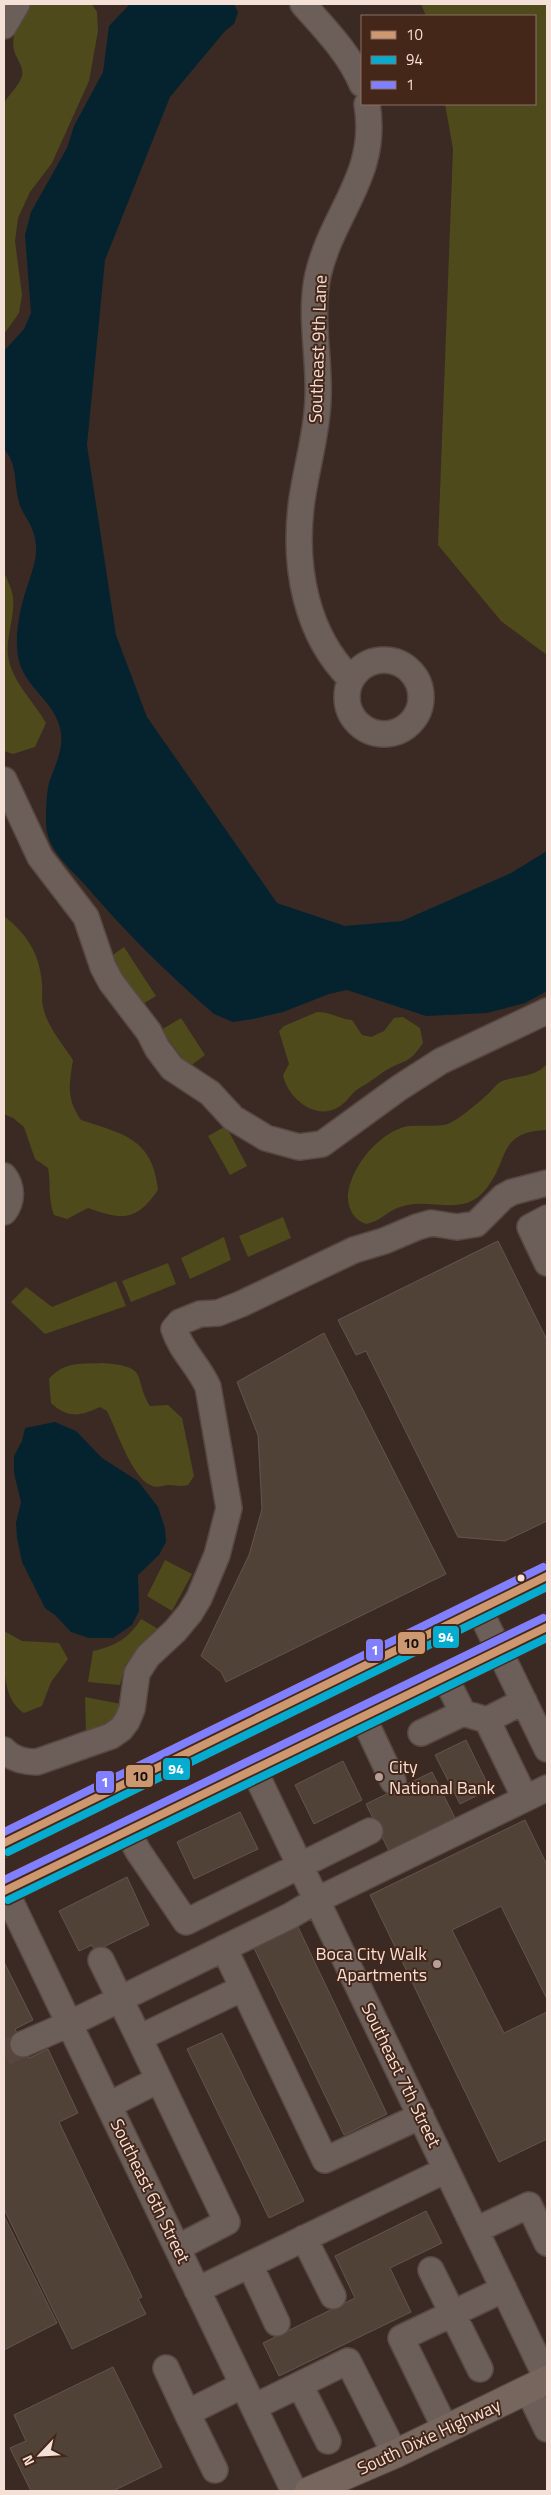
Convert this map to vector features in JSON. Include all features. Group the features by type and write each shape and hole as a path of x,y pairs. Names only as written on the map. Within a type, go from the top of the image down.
{"main road":[{"path":"4,1843 547,1576"},
{"path":"4,1891 547,1627"},
{"name":"South Dixie Highway","path":"309,2491 396,2454 541,2383"}],"street":[{"path":"4,26 17,4"},
{"path":"303,4 341,48 356,69 361,82"},
{"name":"Southeast 9th Lane","path":"351,679 329,654 317,631 307,602 300,541 301,507 315,434 318,399 315,315 318,277 327,243 358,184 366,162 369,131 367,105"},
{"path":"4,780 40,857 86,917 107,975 122,998 149,1032 157,1048 172,1068 210,1094 233,1118 266,1138 299,1148 322,1144 399,1088 441,1061 547,1011"},
{"path":"4,1176 10,1184 10,1201 4,1212"},
{"path":"4,1750 14,1758 26,1762 38,1762 111,1736 121,1729 132,1709 137,1673 148,1656 175,1631 190,1613 210,1575 229,1508 208,1387 200,1370 178,1341 174,1329 180,1322 200,1314 218,1313 241,1304 354,1250 384,1241 416,1227 431,1224 456,1227 476,1224 503,1197 512,1192 547,1183"},
{"path":"547,1218 530,1227 547,1262"},
{"path":"479,1609 547,1749"},
{"path":"445,1676 463,1713"},
{"path":"420,1733 463,1713 487,1720 524,1701"},
{"path":"362,1717 393,1781"},
{"path":"487,1720 525,1798"},
{"name":"Southeast 7th Street","path":"254,1770 504,2289 541,2383 547,2429"},
{"path":"23,2044 70,2024 290,1916 317,1900 547,1788"},
{"path":"127,1831 138,1851 186,1922 370,1832"},
{"name":"Southeast 6th Street","path":"4,1891 70,2024 294,2491"},
{"path":"224,1948 325,2160 420,2116"},
{"path":"101,1960 227,2222 177,2248"},
{"path":"139,2038 243,1988"},
{"path":"109,2105 158,2080"},
{"path":"197,2290 446,2170"},
{"path":"476,2230 529,2205 547,2243"},
{"path":"304,2238 333,2296"},
{"path":"250,2264 277,2323"},
{"path":"431,2270 480,2369"},
{"path":"446,2430 401,2338 504,2289"},
{"path":"254,2407 348,2361 396,2454"},
{"path":"166,2368 215,2470"},
{"path":"300,2384 328,2441"},
{"path":"187,2413 243,2385"}],"shaded area":[{"path":"32,4 92,4 97,12 98,31 89,81 52,163 30,192 18,218 15,241 22,295 19,313 4,334 4,103 22,76 22,69 13,44 15,31"},
{"path":"421,4 547,4 547,655 501,621 438,545 453,149 445,105 536,105 536,15 426,15"},
{"path":"4,572 11,587 13,597 13,612 8,641 10,665 18,683 46,723 35,747 13,754 4,751"},
{"path":"4,916 26,938 35,954 41,973 42,1004 45,1014 55,1034 73,1060 70,1091 76,1112 81,1120 123,1135 134,1141 143,1149 150,1160 158,1190 143,1208 135,1213 119,1216 88,1208 67,1219 54,1215 51,1204 48,1168 35,1159 24,1127 13,1118 4,1114"},
{"path":"124,947 156,996 141,1005 110,957"},
{"path":"317,1012 352,1020 362,1035 371,1037 384,1031 394,1018 403,1017 420,1028 423,1043 412,1057 386,1070 357,1089 339,1107 318,1111 302,1104 295,1098 285,1083 283,1075 289,1064 279,1031 284,1026"},
{"path":"181,1018 205,1055 189,1067 161,1030"},
{"path":"547,1064 547,1130 531,1132 520,1136 512,1142 506,1150 493,1179 477,1198 467,1203 456,1205 412,1204 400,1207 366,1224 354,1216 348,1199 350,1183 361,1161 388,1134 409,1126 448,1124 470,1110 500,1082 537,1072"},
{"path":"226,1126 247,1166 230,1175 208,1136"},
{"path":"283,1217 291,1238 248,1257 239,1236"},
{"path":"224,1237 231,1260 190,1279 181,1258"},
{"path":"168,1263 176,1284 131,1302 122,1281"},
{"path":"116,1281 126,1306 45,1334 11,1302 26,1287 52,1307"},
{"path":"103,1363 128,1367 134,1370 138,1375 150,1406 168,1405 182,1418 194,1476 188,1485 155,1487 143,1480 125,1452 107,1411 100,1407 81,1414 69,1414 51,1403 49,1379 55,1373 67,1366"},
{"path":"165,1560 192,1574 172,1611 147,1596"},
{"path":"141,1619 160,1630 125,1665 120,1685 88,1682 93,1651 109,1647 127,1636"},
{"path":"4,1631 22,1641 59,1643 68,1659 51,1682 42,1706 24,1713 16,1706 7,1687 4,1664"},
{"path":"85,1697 121,1704 113,1731 86,1733"}],"water":[{"path":"130,4 234,4 238,12 234,24 225,31 170,97 105,260 87,445 116,635 147,717 277,903 345,926 402,921 511,873 547,851 547,991 525,1003 487,1013 426,1016 347,990 329,994 283,1012 233,1022 214,1014 148,953 60,858 50,842 46,824 47,792 60,750 61,736 56,717 23,671 17,646 18,624 35,562 36,547 31,526 20,504 13,466 4,449 4,351 24,329 31,313 25,235 31,212 67,148 74,126 103,72 109,26"},
{"path":"55,1422 76,1431 102,1458 138,1481 158,1507 165,1528 166,1542 159,1555 138,1575 139,1611 132,1625 113,1638 89,1638 71,1632 55,1615 45,1608 22,1562 16,1523 21,1502 14,1473 14,1456 22,1441 25,1428"}],"building":[{"path":"498,1241 547,1340 547,1521 505,1541 458,1537 366,1351 356,1355 338,1320"},
{"path":"324,1333 446,1574 226,1682 221,1672 201,1656 249,1555 262,1509 258,1435 237,1382"},
{"path":"466,1740 490,1789 460,1804 435,1755"},
{"path":"343,1761 362,1800 314,1824 295,1785"},
{"path":"432,1772 455,1818 389,1851 366,1804"},
{"path":"240,1812 258,1849 194,1879 177,1842"},
{"name":"Boca City Walk Apartments","path":"525,1820 547,1865 547,1999 501,1906 452,1930 504,2033 547,2012 547,2139 499,2162 370,1895"},
{"path":"127,1877 149,1925 95,1951 92,1945 79,1951 59,1911"},
{"path":"298,1927 387,2114 344,2135 254,1948"},
{"path":"4,1962 33,2020 15,2029 29,2058 48,2049 78,2113 59,2122 142,2297 138,2299 146,2314 72,2349 4,2209"},
{"path":"222,2033 304,2201 269,2218 187,2049"},
{"path":"426,2211 442,2243 390,2268 411,2312 279,2376 263,2343 355,2298 335,2256"},
{"path":"4,2216 57,2323 4,2350"},
{"path":"113,2367 162,2467 113,2491 31,2491 10,2448 26,2441 14,2415"}],"tunnel":[{"path":"4,2054 23,2044"}],"transit line":[{"name":"1","path":"4,1832 543,1567"},
{"name":"10","path":"4,1843 547,1576"},
{"name":"94","path":"8,1852 547,1587"},
{"name":"1","path":"4,1880 543,1618"},
{"name":"10","path":"4,1891 547,1627"},
{"name":"94","path":"8,1900 547,1638"}],"place":[{"name":"City National Bank","path":"379,1777"},
{"name":"Boca City Walk Apartments","path":"437,1964"}]}
